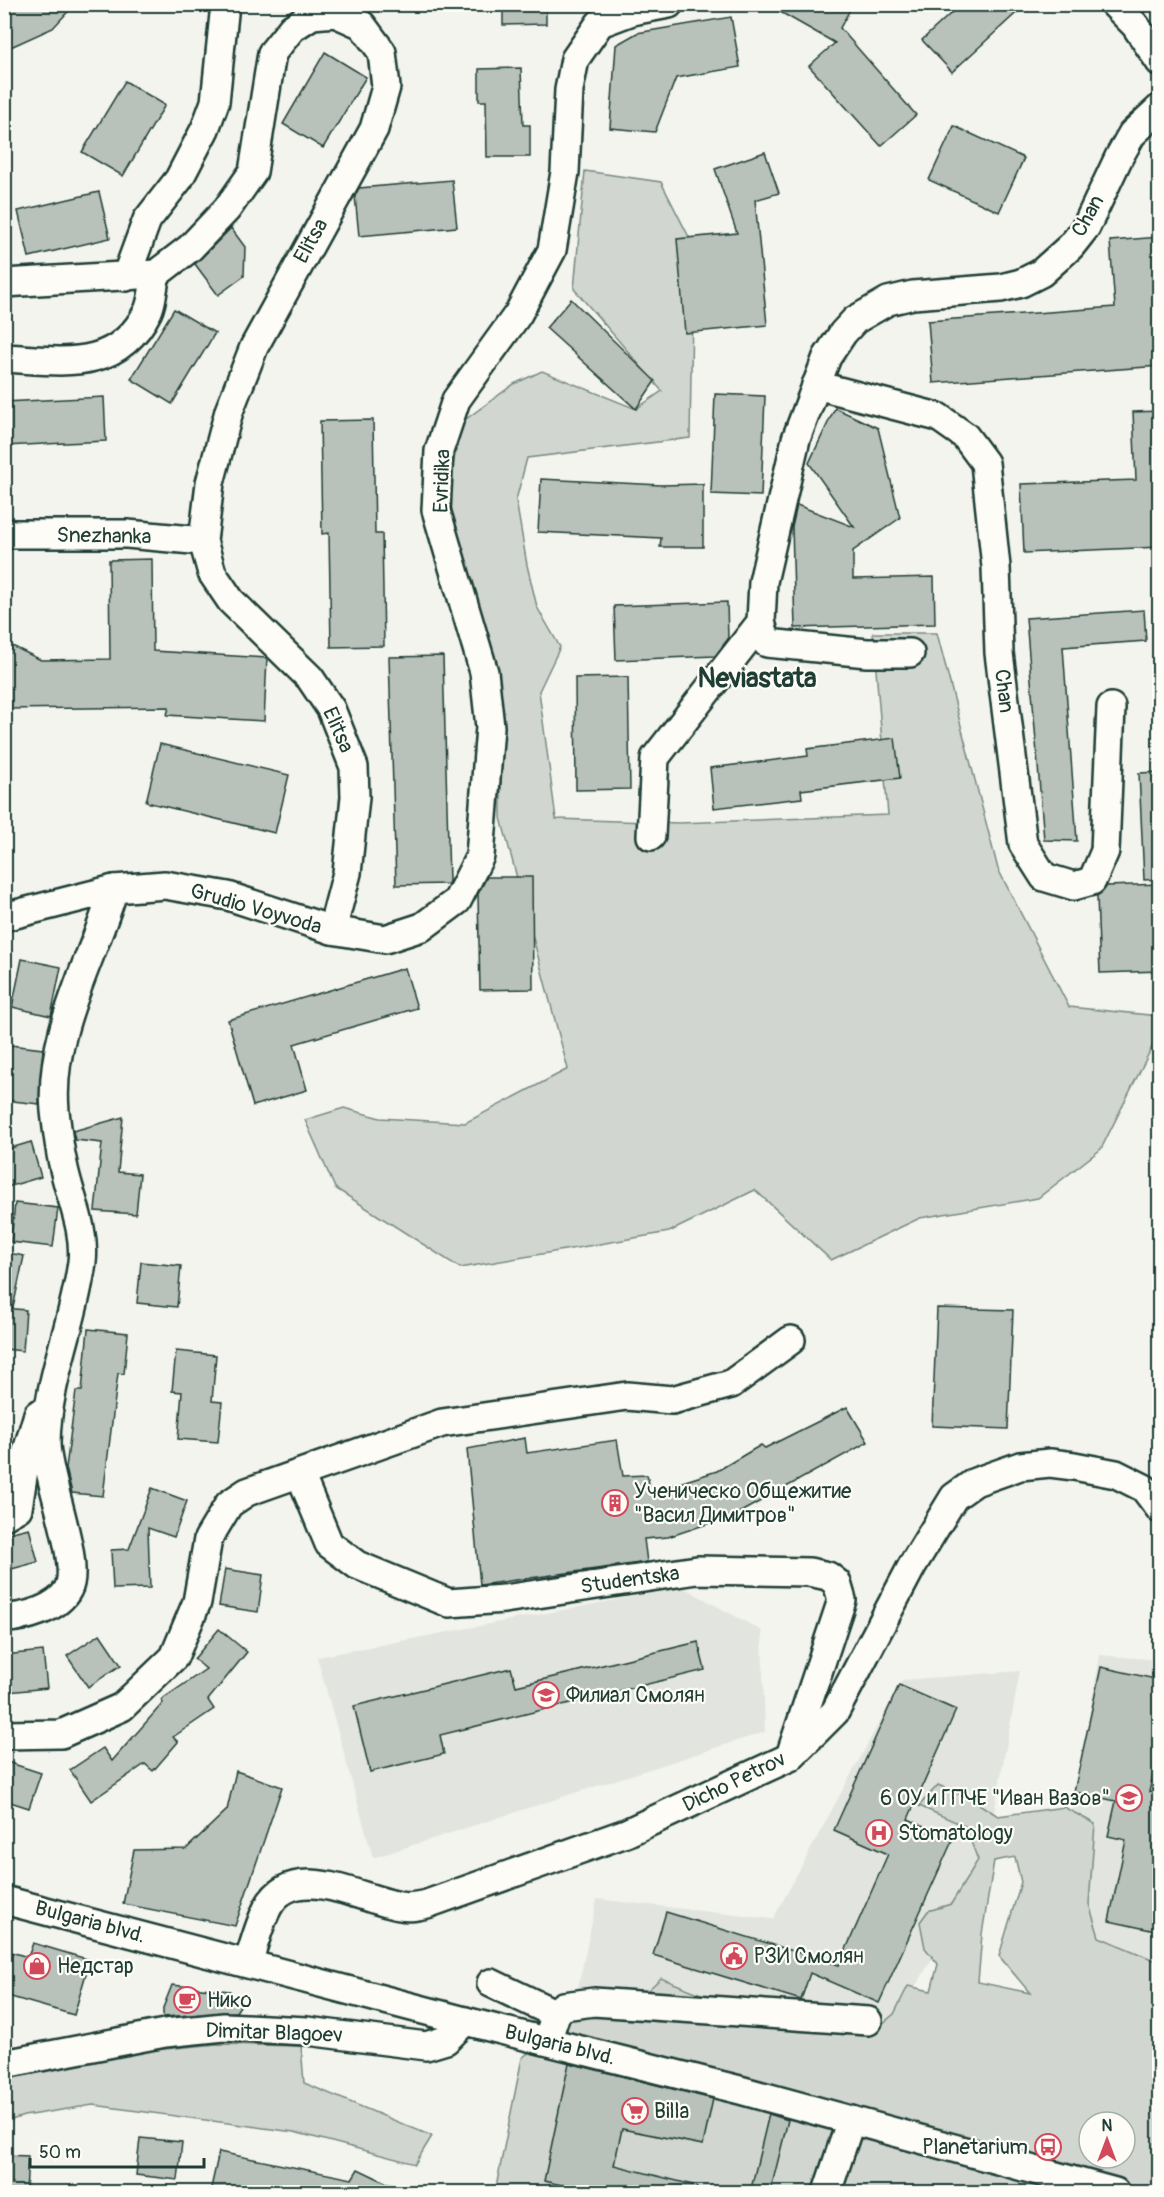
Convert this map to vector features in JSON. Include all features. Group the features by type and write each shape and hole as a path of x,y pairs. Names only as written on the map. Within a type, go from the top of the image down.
{"street":[{"path":"126,276 147,220 179,178 205,129 214,102 225,4"},
{"name":"Evridika","path":"332,930 385,939 422,927 457,901 480,856 490,727 484,672 436,510 439,451 456,400 518,314 552,250 565,172 569,90 575,59 600,23 632,11 669,4"},
{"path":"1114,4 1135,25 1160,62"},
{"name":"Elitsa","path":"156,274 205,232 227,209 253,172 272,53 292,28 312,15 363,14 382,52 386,87 374,129 254,347 229,411 210,483 203,540 212,573 231,601 310,678 331,709 354,767 355,797 347,873 332,930"},
{"name":"Chan","path":"761,622 763,582 796,439 827,357 843,333 855,320 888,300 1021,284 1055,263 1086,227 1119,156 1132,134 1160,108"},
{"path":"4,283 156,274 148,309 131,336 112,352 74,361 4,358"},
{"name":"Chan","path":"816,385 938,417 965,436 985,463 996,567 999,653 1023,844 1044,877 1059,883 1074,886 1092,881 1105,851 1111,707"},
{"name":"Snezhanka","path":"4,534 127,534 203,540"},
{"path":"761,622 766,643 867,653 910,653"},
{"path":"651,836 655,758 761,622"},
{"name":"Grudio Voyvoda","path":"4,917 114,889 165,885 228,896 332,930"},
{"path":"4,1618 16,1618 46,1609 68,1590 73,1561 62,1526 46,1445 52,1380 82,1259 79,1225 63,1164 55,1109 56,1066 68,1015 101,934 114,889"},
{"path":"4,1735 61,1734 122,1707 174,1657 197,1602 208,1539 229,1504 247,1492 442,1423 627,1396 672,1400 731,1384 791,1340"},
{"path":"4,1516 18,1508 35,1419 52,1380"},
{"name":"Dicho Petrov","path":"248,1963 268,1907 276,1896 287,1889 300,1885 324,1884 401,1907 427,1904 626,1833 790,1757 834,1712 912,1566 954,1497 975,1482 1020,1466 1050,1463 1116,1474 1144,1488 1160,1509"},
{"name":"Studentska","path":"300,1474 329,1544 357,1565 449,1603 504,1599 697,1570 809,1572 828,1576 837,1583 842,1600 790,1757"},
{"name":"Bulgaria blvd.","path":"4,1900 850,2120 1115,2193"},
{"path":"491,1983 556,2014"},
{"path":"547,2041 556,2014 563,2006 594,2002 868,2021"},
{"name":"Dimitar Blagoev","path":"4,2064 165,2033 224,2027 307,2031 426,2046 446,2040 465,2021"},
{"path":"827,2193 850,2120"}],"shaded area":[{"path":"585,171 661,182 693,245 690,438 527,458 516,500 527,565 537,607 560,647 539,691 556,819 679,823 888,815 873,633 937,633 998,869 1069,1007 1159,1016 1159,1033 1101,1149 1038,1198 920,1218 831,1260 755,1190 669,1232 460,1268 335,1188 305,1120 344,1108 380,1118 465,1123 568,1069 501,818 501,688 479,609 452,534 451,475 462,422 514,384 542,371 636,409 662,391 574,289"},
{"name":"Филиал Смолян","path":"683,1587 762,1631 765,1732 373,1858 317,1657"},
{"name":"6 ОУ и ГПЧЕ \"Иван Вазов\"","path":"1100,1655 1159,1660 1159,1984 1094,1953 1070,1825"},
{"path":"1020,1671 983,1874 889,2031 573,2009 597,1899 773,1919 902,1680"},
{"path":"938,1785 971,1799 998,1816 1064,1807 1095,1824 1089,1904 1099,1937 1159,1962 1159,2192 495,2192 522,2058 576,2015 611,2005 640,2020 681,2023 682,2020 670,2003 648,1990 661,1978 711,1998 876,2029 894,2014 908,1986 931,1991 938,1964 925,1948 920,1922 928,1911 951,1904 978,1860 965,1826 919,1806","holes":["1015,1857 1021,1882 999,1956 1030,1993 978,1982 982,1934 994,1861"]},
{"path":"217,2044 301,2046 304,2083 432,2136 415,2164 294,2132 93,2105 24,2116 5,2122 5,2078 123,2053"}],"building":[{"path":"4,4 75,4 53,28 4,50"},
{"path":"503,4 546,4 546,24 503,25"},
{"path":"766,4 853,4 840,28 916,115 881,146 809,66 835,43"},
{"path":"961,4 1026,4 952,72 922,40"},
{"path":"731,17 740,67 676,78 655,132 610,128 616,45 637,33"},
{"path":"325,52 366,77 323,148 283,124"},
{"path":"521,68 523,125 530,125 530,157 487,157 486,101 479,101 479,69"},
{"path":"125,81 165,105 123,176 82,152"},
{"path":"954,126 1024,158 999,212 929,180"},
{"path":"765,152 779,193 755,200 767,325 685,333 677,239 737,233 715,169"},
{"path":"452,180 457,227 359,236 355,196 359,188"},
{"path":"99,192 110,238 29,257 18,211"},
{"path":"231,228 245,247 244,276 218,295 195,264"},
{"path":"1160,237 1160,366 933,383 928,321 1115,307 1110,241"},
{"path":"571,299 655,381 636,409 546,328"},
{"path":"174,309 215,333 172,404 131,379"},
{"path":"715,394 765,396 761,496 711,494"},
{"path":"104,397 106,441 4,446 4,402"},
{"path":"835,408 878,428 900,518 853,551 853,579 934,577 935,624 795,628 792,527 797,505 854,527 809,463"},
{"path":"1160,411 1160,547 1024,553 1021,484 1136,480 1133,412"},
{"path":"373,420 375,534 382,534 384,646 331,647 329,533 322,534 320,421"},
{"path":"541,479 661,485 703,484 703,547 660,547 661,538 538,532"},
{"path":"152,559 153,651 267,658 264,721 167,715 169,707 4,709 4,642 41,660 110,659 109,560"},
{"path":"727,602 728,639 715,656 616,660 614,606"},
{"path":"1144,610 1146,641 1063,647 1077,841 1044,840 1026,618"},
{"path":"443,656 449,881 448,884 396,885 389,657"},
{"path":"628,677 630,789 576,790 575,678"},
{"path":"895,738 900,778 801,790 802,798 714,808 710,768 808,756 807,749"},
{"path":"160,744 289,775 275,833 146,802"},
{"path":"1160,772 1160,879 1144,880 1139,773"},
{"path":"487,877 532,877 533,989 480,990 478,894"},
{"path":"1160,884 1160,971 1100,973 1097,896 1107,886"},
{"path":"22,959 61,967 51,1016 12,1007"},
{"path":"405,968 417,1008 294,1044 307,1090 253,1106 228,1020"},
{"path":"10,1045 43,1049 39,1104 4,1100"},
{"path":"123,1117 118,1172 140,1174 136,1214 95,1211 102,1143 75,1140 73,1131"},
{"path":"31,1142 41,1177 4,1188 4,1150"},
{"path":"15,1203 58,1208 53,1247 11,1242"},
{"path":"4,1252 24,1256 13,1308 4,1308"},
{"path":"141,1262 181,1266 177,1307 137,1303"},
{"path":"4,1308 26,1310 23,1351 4,1349"},
{"path":"937,1308 1013,1310 1008,1429 932,1426"},
{"path":"88,1329 128,1333 124,1374 118,1373 103,1496 72,1493 66,1468 76,1391 82,1391"},
{"path":"176,1351 216,1355 212,1401 222,1402 218,1442 178,1439 182,1392 172,1391"},
{"name":"Ученическо Общежитие \"Васил Димитров\"","path":"847,1407 868,1442 737,1514 668,1537 644,1539 647,1562 480,1585 467,1449 525,1438 527,1453 617,1440 623,1476 647,1475 651,1492 717,1471 761,1445 765,1448"},
{"path":"152,1488 187,1501 174,1537 148,1528 150,1588 113,1589 111,1550 129,1549"},
{"path":"29,1528 38,1562 4,1571 4,1534"},
{"path":"225,1569 263,1575 258,1612 219,1606"},
{"path":"219,1629 247,1652 208,1700 214,1709 173,1737 178,1742 153,1771 145,1764 91,1801 70,1770 103,1748 112,1761 163,1703 161,1700 206,1669 194,1659"},
{"path":"100,1634 121,1665 88,1687 67,1656"},
{"path":"698,1642 705,1670 440,1735 444,1754 370,1772 354,1706 511,1668 516,1686"},
{"path":"43,1651 47,1688 8,1692 4,1655"},
{"name":"6 ОУ и ГПЧЕ \"Иван Вазов\"","path":"1101,1667 1160,1680 1160,1745 1149,1792 1160,1794 1160,1932 1109,1921 1126,1840 1108,1836 1116,1801 1074,1792"},
{"path":"899,1685 956,1710 908,1819 953,1839 879,2003 810,1973 801,2000 653,1955 666,1912 839,1965 888,1854 834,1830"},
{"path":"4,1761 41,1773 29,1808 4,1800"},
{"path":"236,1771 282,1787 235,1926 123,1904 134,1850 186,1849 227,1810"},
{"path":"33,1943 90,1960 74,2015 4,1995 4,1950 28,1957"},
{"path":"172,1985 230,1991 240,2006 236,2012 163,2017 163,2008"},
{"name":"Billa","path":"569,2063 713,2099 703,2145 622,2129 614,2165 697,2186 696,2193 597,2193 544,2181"},
{"path":"769,2114 788,2120 770,2193 750,2193"},
{"path":"140,2138 182,2142 178,2180 136,2175"},
{"path":"219,2152 352,2179 358,2169 408,2193 232,2193 211,2188"},
{"path":"4,2155 28,2156 26,2193 4,2193"}],"place":[{"name":"Ученическо Общежитие \"Васил Димитров\"","path":"615,1503"},
{"name":"Филиал Смолян","path":"546,1695"},
{"name":"6 ОУ и ГПЧЕ \"Иван Вазов\"","path":"1129,1798"},
{"name":"Stomatology","path":"879,1833"},
{"name":"РЗИ Смолян","path":"734,1956"},
{"name":"Недстар","path":"37,1966"},
{"name":"Нико","path":"187,2000"},
{"name":"Billa","path":"635,2111"},
{"name":"Planetarium","path":"1048,2147"}],"district":[{"name":"Neviastata","path":"757,678"}]}
